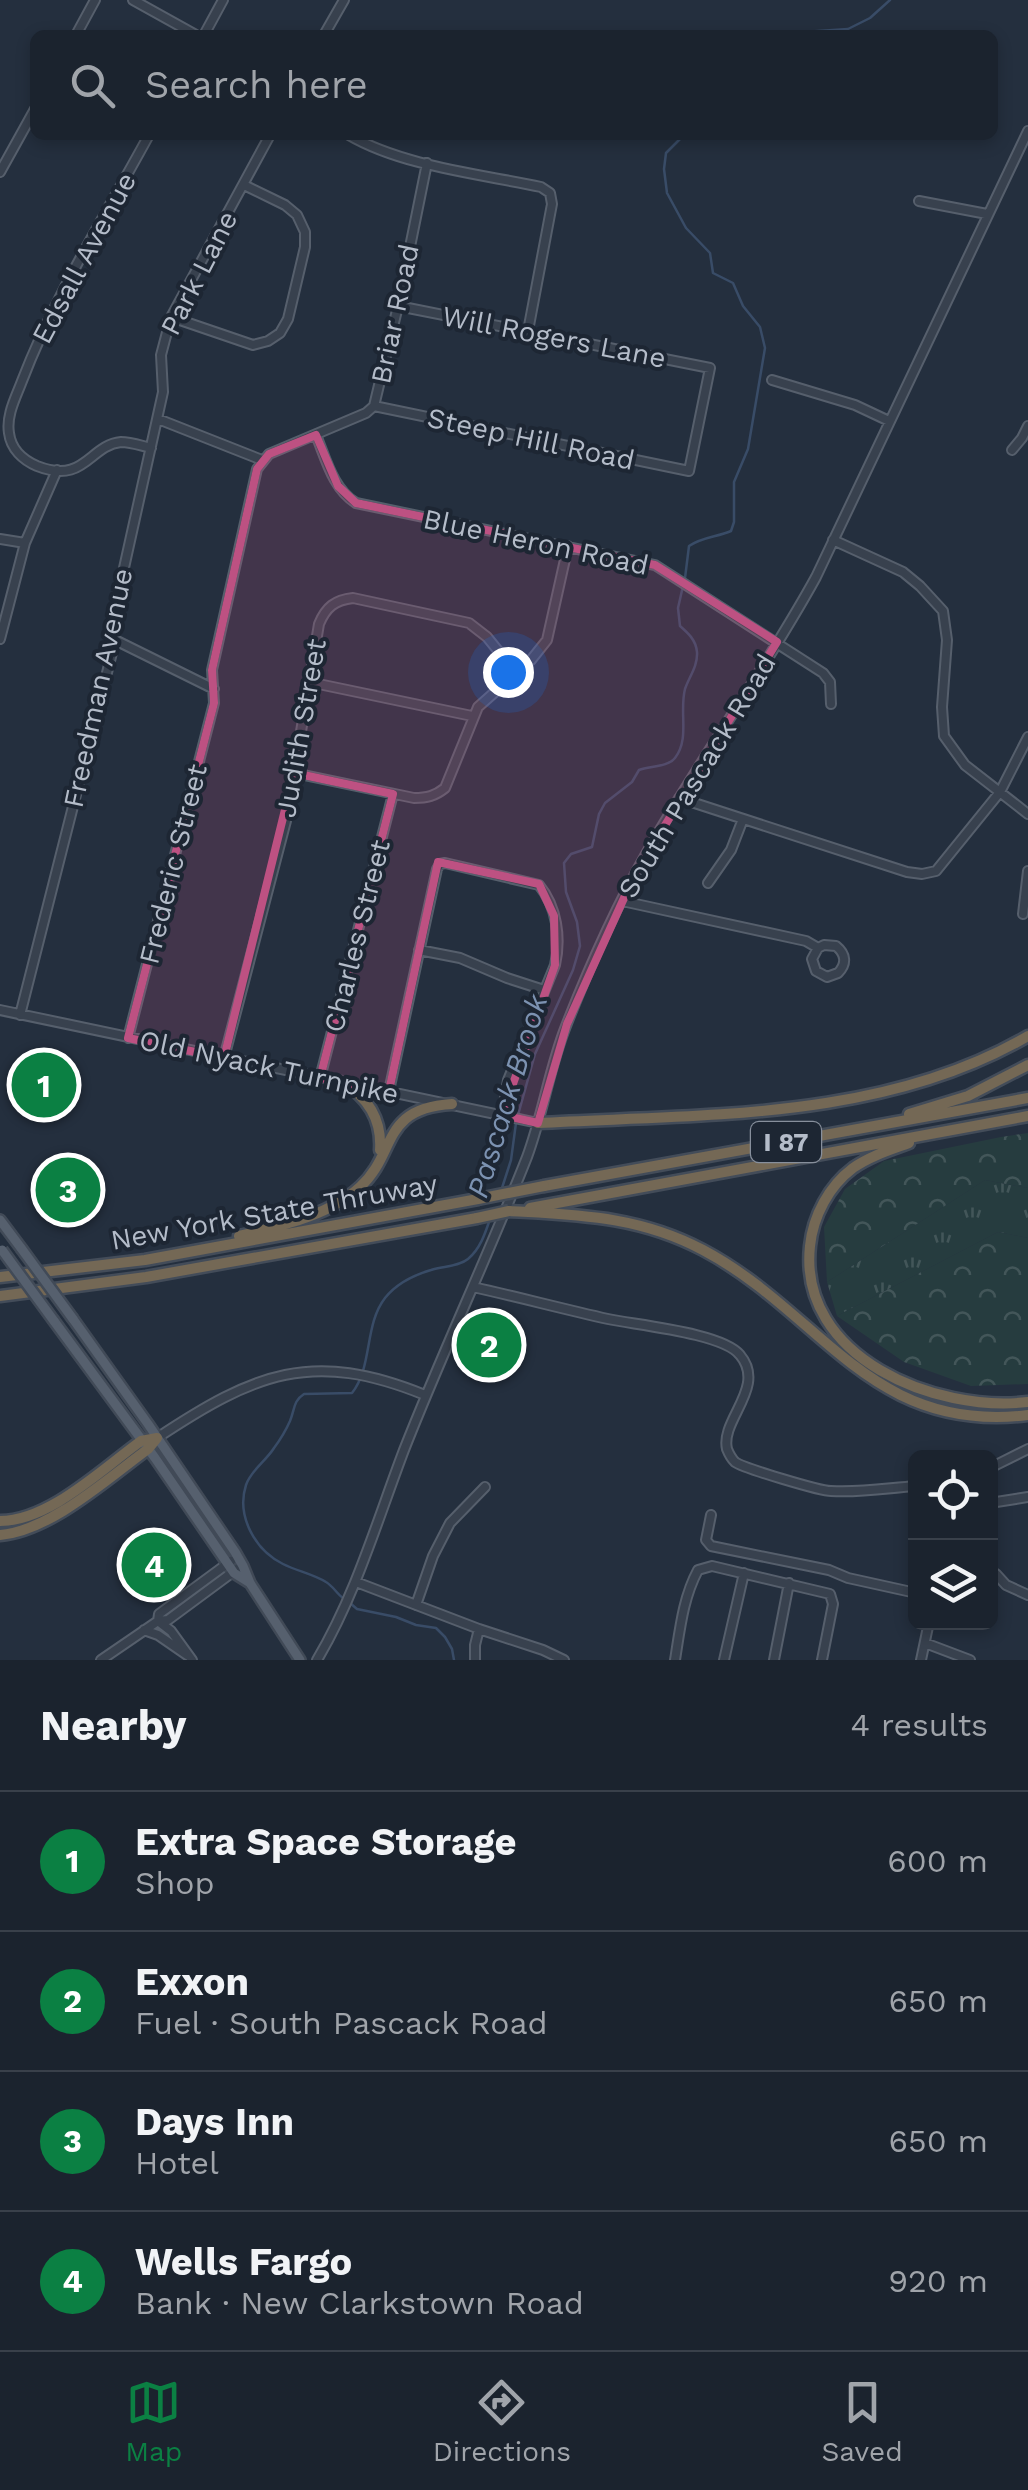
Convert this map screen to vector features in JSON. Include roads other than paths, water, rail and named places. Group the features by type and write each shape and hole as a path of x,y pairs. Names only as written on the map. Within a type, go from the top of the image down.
{"highway":[{"path":"538,1123 750,1111 833,1101 880,1092 961,1068 1028,1036"},
{"path":"860,1128 968,1096 1028,1065"},
{"path":"342,1082 364,1098 377,1120 381,1138 373,1171"},
{"name":"New York State Thruway","path":"0,1277 145,1260 1028,1098"},
{"path":"145,1260 277,1226 350,1195 364,1184 400,1124 427,1108 452,1104"},
{"name":"New York State Thruway","path":"0,1299 334,1245 509,1211 548,1209 1028,1116"},
{"path":"937,1132 864,1161 832,1189 810,1238 813,1290 820,1309 838,1335 863,1358 901,1382 959,1401 1028,1402"},
{"path":"548,1209 623,1220 706,1251 748,1279 863,1374 908,1399 969,1415 1028,1415"},
{"path":"0,1522 44,1511 157,1438"},
{"path":"0,1536 48,1521 144,1445"}],"main road":[{"path":"0,1220 240,1560 250,1584 299,1660"},
{"path":"1,1248 234,1573 250,1584"}],"street":[{"path":"79,30 96,0"},
{"path":"134,0 187,30"},
{"path":"207,30 223,0"},
{"path":"327,30 344,0"},
{"path":"0,172 30,118"},
{"name":"South Pascack Road","path":"317,1660 350,1598 426,1395 508,1205 538,1123 559,1045 622,901 679,798 797,612 1028,132"},
{"name":"Edsall Avenue","path":"57,470 26,460 13,448 8,432 10,414 38,340 146,140"},
{"name":"Park Lane","path":"158,420 163,392 162,355 172,317 267,140"},
{"path":"360,140 388,153 550,192 552,204 528,331"},
{"name":"Briar Road","path":"262,460 366,414 374,406 428,163"},
{"path":"172,317 253,345 280,333 288,318 305,232 296,215 284,205 244,185"},
{"path":"919,201 987,214"},
{"name":"Will Rogers Lane","path":"398,306 710,368 688,472"},
{"path":"772,380 855,405 889,421"},
{"name":"Steep Hill Road","path":"374,406 688,472"},
{"path":"158,420 262,460 212,670 214,689"},
{"name":"Freedman Avenue","path":"20,1015 112,653 114,614 158,420"},
{"path":"1012,450 1028,426"},
{"name":"Blue Heron Road","path":"316,435 338,486 356,503 655,565 824,673 830,682 831,704"},
{"path":"0,639 24,543 57,470 83,465 103,448 120,442 151,448"},
{"path":"0,539 24,543"},
{"path":"834,540 902,572 942,612 946,640 944,736 965,765 1028,814"},
{"path":"294,773 426,798 445,788 472,716 547,640 568,546"},
{"name":"Judith Street","path":"224,1058 286,822 323,614 341,600 353,598 461,620 487,636 516,673"},
{"path":"114,638 214,689"},
{"path":"309,682 472,716"},
{"name":"Frederic Street","path":"128,1038 214,704 214,689"},
{"path":"679,798 922,874 936,871 1000,792 1028,736"},
{"name":"Charles Street","path":"320,1078 393,794"},
{"path":"708,883 722,867 743,819"},
{"path":"389,1092 436,868 440,864 534,883 545,893 558,932 558,948 535,1018 508,1080 506,1116"},
{"path":"1023,914 1028,871"},
{"path":"622,901 806,942 818,948 830,944 841,950 844,962 838,973 826,977 816,971 812,959 818,948"},
{"path":"419,950 460,958 544,990"},
{"name":"Old Nyack Turnpike","path":"0,1010 538,1123"},
{"path":"473,1286 725,1344 740,1354 748,1371 748,1384 728,1436 727,1449 736,1462 829,1492 908,1487"},
{"path":"157,1438 210,1406 263,1381 307,1371 353,1372 426,1395"},
{"path":"998,1464 1028,1450"},
{"path":"416,1605 433,1556 450,1523 485,1487"},
{"path":"998,1502 1028,1497"},
{"path":"711,1515 706,1540 711,1546 829,1570 908,1591"},
{"path":"158,1621 160,1614 227,1563 240,1560"},
{"path":"101,1660 158,1621 165,1622 234,1573 240,1560"},
{"path":"675,1660 684,1605 698,1570 712,1566 826,1592 832,1600 822,1660"},
{"path":"724,1660 744,1573"},
{"path":"998,1576 1006,1585 1028,1595"},
{"path":"356,1582 559,1659"},
{"path":"774,1660 789,1584"},
{"path":"158,1621 172,1631 189,1657"},
{"path":"475,1660 479,1628"},
{"path":"144,1630 189,1657"},
{"path":"921,1660 927,1630"},
{"path":"924,1643 970,1660"}],"waterway":[{"name":"Pascack Brook","path":"833,30 848,29 870,18 890,0"},
{"name":"Pascack Brook","path":"679,140 666,153 667,193 686,228 710,253 713,273 733,283 743,306 760,327 765,348 748,449 734,482 731,531 689,546 685,578"},
{"name":"Pascack Brook","path":"518,1115 535,1054 580,946 577,922 566,892 564,863 571,854 592,847 605,803 632,782 639,770 672,761 682,742 683,698 697,652 693,640 680,626 678,608 683,586"},
{"name":"Pascack Brook","path":"502,1188 516,1123"},
{"name":"Pascack Brook","path":"343,1598 326,1582 273,1558 256,1541 246,1520 246,1485 281,1438 300,1397 352,1393 363,1371 378,1309 389,1293 418,1275 468,1259 479,1246 490,1219"},
{"name":"Pascack Brook","path":"350,1603 357,1609 436,1628 452,1649 454,1660"}],"place":[{"name":"Extra Space Storage","path":"44,1085"},
{"name":"Days Inn","path":"68,1190"},
{"name":"Exxon","path":"489,1345"},
{"name":"Wells Fargo","path":"154,1565"}]}
